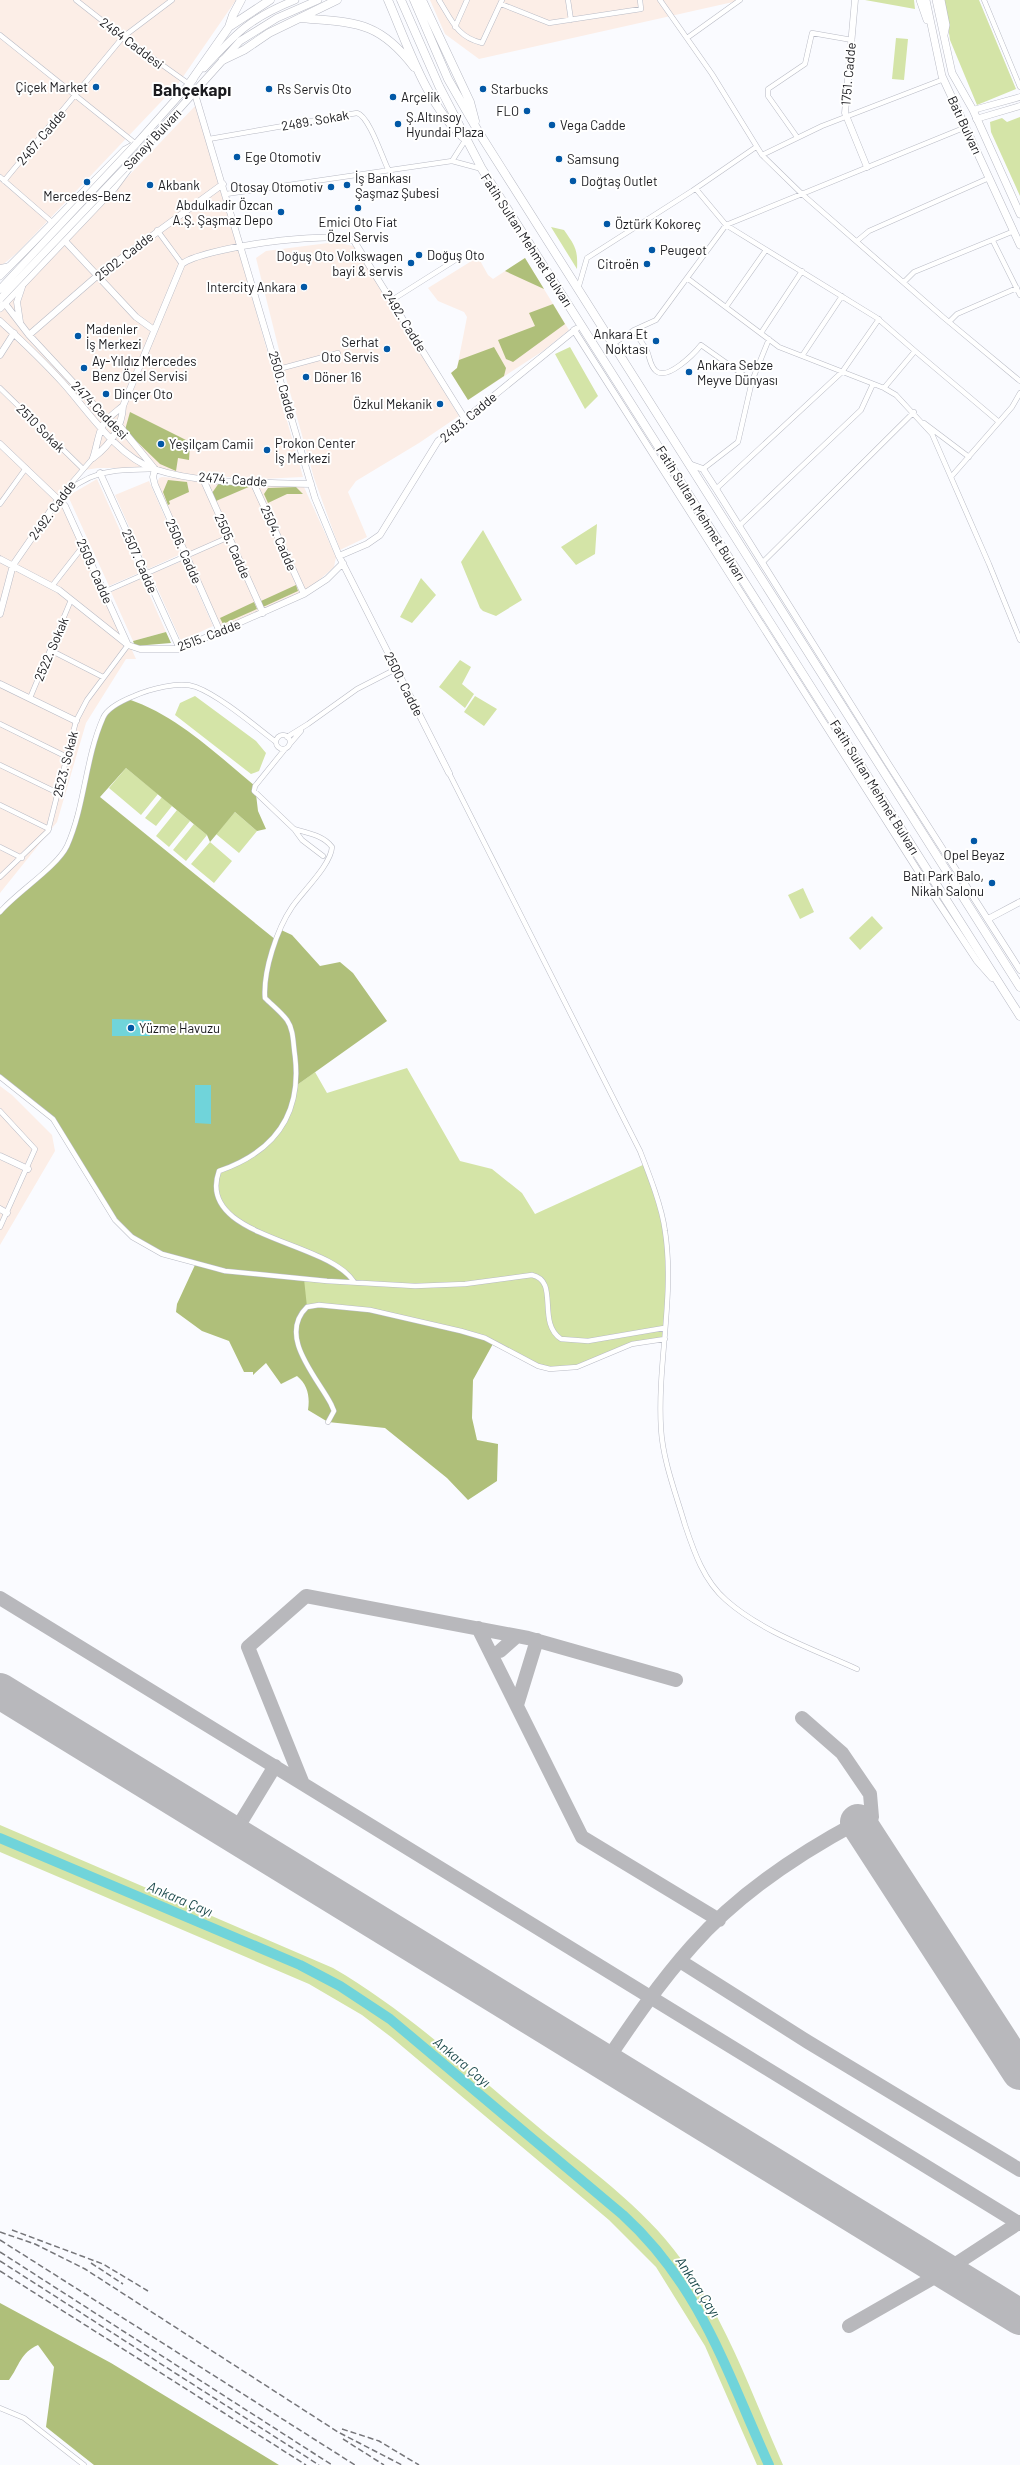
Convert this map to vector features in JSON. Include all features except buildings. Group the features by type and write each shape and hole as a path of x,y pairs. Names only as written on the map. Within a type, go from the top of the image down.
{"highway":[{"path":"233,30 233,14 241,0"},
{"path":"189,84 233,30 270,0"},
{"path":"223,60 300,18 337,0"},
{"path":"388,0 422,78"},
{"name":"Fatih Sultan Mehmet Bulvarı","path":"401,0 417,39 482,169 1020,1016"},
{"name":"Fatih Sultan Mehmet Bulvarı","path":"414,0 448,79 478,131 1020,987"},
{"path":"422,0 470,102 478,131"},
{"path":"300,18 347,22 369,27 394,43 422,78 452,127 466,139"}],"main road":[{"path":"233,30 273,9 295,0"},
{"name":"Sanayi Bulvarı","path":"1,302 195,94 240,41 277,18 318,0"},
{"name":"Batı Bulvarı","path":"924,1 944,79 1020,245"},
{"name":"Batı Bulvarı","path":"938,1 946,25 943,39 952,73 973,110 1020,214"},
{"name":"Sanayi Bulvarı","path":"0,289 136,144 189,84"},
{"path":"0,276 53,224 124,150 136,144"},
{"path":"1,302 22,287 65,241 114,188 141,152"},
{"path":"12,265 12,274 16,280 22,282 28,280"}],"street":[{"name":"2464 Caddesi","path":"76,0 123,37 189,84"},
{"name":"2467. Cadde","path":"2,179 76,95 123,37 172,0"},
{"path":"439,0 455,27 465,37 482,43 502,2 549,23 641,9 640,0"},
{"path":"455,27 467,0"},
{"path":"568,0 571,20"},
{"path":"660,0 712,74 762,155 802,194 949,322 1020,381"},
{"path":"687,38 740,0"},
{"name":"1751. Cadde","path":"855,0 845,113 867,167"},
{"path":"984,0 1020,87"},
{"path":"797,137 768,96 769,88 806,64 812,33 852,40"},
{"path":"1,38 76,95 136,144"},
{"path":"762,155 822,126 848,118 944,79"},
{"name":"2500. Cadde","path":"195,94 226,194 311,484 339,556 449,773"},
{"path":"973,110 1020,97"},
{"path":"976,119 1020,106"},
{"name":"2489. Sokak","path":"209,139 357,113 366,120 388,169"},
{"path":"613,344 634,330 656,320 726,225 966,127"},
{"path":"452,161 466,139"},
{"path":"578,289 587,258 696,188 756,147"},
{"path":"226,194 388,169 452,161 482,169"},
{"path":"857,241 869,231 989,178"},
{"path":"2,179 53,224"},
{"name":"2502. Cadde","path":"29,335 98,276 157,230 223,184"},
{"path":"696,188 726,225 879,319 999,422"},
{"path":"93,458 111,440 120,427 123,406 182,264 157,230"},
{"path":"904,282 914,272 993,241 1014,231"},
{"name":"2492. Cadde","path":"182,264 197,256 302,238 349,239 359,246 465,418"},
{"path":"65,241 136,317 154,330"},
{"path":"993,241 1020,295"},
{"path":"726,307 766,250"},
{"path":"392,300 457,259"},
{"path":"0,268 12,265"},
{"path":"761,333 802,271"},
{"path":"687,278 780,347 884,388 896,396 914,412 932,434 1020,640"},
{"path":"20,324 17,302 22,287"},
{"path":"949,322 956,314 1017,288"},
{"path":"802,356 842,296"},
{"name":"2474 Caddesi","path":"1,302 29,335 107,419 115,421 155,469"},
{"path":"716,489 842,372 879,319"},
{"name":"2474 Caddesi","path":"0,321 62,382 96,421 100,429 111,440 142,463 155,469"},
{"name":"2493. Cadde","path":"339,556 367,544 380,536 434,447 465,418 582,325"},
{"path":"0,329 12,332 8,346 0,355"},
{"path":"574,330 932,893 977,960 1006,994"},
{"path":"634,330 647,352 654,370 660,374 666,374 678,366 701,345 752,381"},
{"path":"703,469 738,442 752,381 769,339"},
{"path":"884,388 915,351"},
{"path":"278,369 338,353"},
{"path":"738,526 861,410 873,384"},
{"name":"2510 Sokak","path":"0,388 82,468"},
{"path":"951,477 1012,407 1020,393"},
{"path":"93,458 100,440 100,429 107,419 123,406"},
{"path":"762,563 914,412"},
{"path":"922,422 932,427 969,457"},
{"name":"2509. Cadde","path":"0,444 26,468 69,513 128,645"},
{"name":"2492. Cadde","path":"13,565 58,500 82,468 93,458"},
{"path":"688,463 703,469 1020,970"},
{"path":"0,504 26,468"},
{"path":"58,500 73,485 87,477 100,473 155,469"},
{"name":"2474. Cadde","path":"155,469 203,479 311,484"},
{"name":"2506. Cadde","path":"155,469 153,477 155,485 220,632"},
{"name":"2507. Cadde","path":"100,473 180,649"},
{"name":"2505. Cadde","path":"203,479 263,613"},
{"name":"2504. Cadde","path":"253,482 304,594"},
{"path":"104,592 229,537"},
{"path":"52,586 84,545"},
{"name":"2515. Cadde","path":"0,558 52,586 128,645 140,649 180,649 304,594 324,582 343,563"},
{"path":"0,614 2,599 13,565"},
{"name":"2522. Sokak","path":"30,698 71,600"},
{"name":"2523. Sokak","path":"0,877 22,858 49,829 76,721 87,700 128,645"},
{"path":"50,650 104,677"},
{"path":"277,740 282,736 287,737 308,724 357,689 396,669"},
{"path":"0,684 76,721"},
{"path":"0,912 11,899 58,858 66,848 76,822 97,732 104,716 115,706 137,695 155,690 176,686 196,687 277,740 279,748 274,763"},
{"path":"0,724 67,757"},
{"path":"308,724 255,786 254,791 294,829 302,840 322,856"},
{"path":"287,737 287,747"},
{"path":"279,748 287,747"},
{"path":"0,765 58,793"},
{"path":"449,773 640,1151 665,1230 668,1267 664,1328 665,1339 661,1429 676,1494 702,1569 720,1594 743,1614 857,1670"},
{"path":"0,805 49,829"},
{"path":"294,829 317,836 328,842 332,847 328,860 292,908 280,929 265,987 266,998 287,1020 292,1031 297,1071 294,1099 284,1125 278,1133 249,1158 219,1171 216,1189 227,1213 237,1220 276,1240 325,1258 349,1274 354,1282"},
{"path":"0,847 22,858"},
{"path":"962,878 974,915"},
{"path":"988,919 1020,902"},
{"path":"0,1076 53,1119 102,1202 115,1220 138,1241 162,1254 224,1271 327,1281 432,1286 532,1275 543,1280 546,1286 549,1324 561,1339 588,1341 664,1328"},
{"path":"0,1111 35,1149 28,1169 0,1227"},
{"path":"0,1156 28,1169"},
{"path":"0,1209 7,1213"},
{"path":"328,1422 334,1411 303,1358 297,1341 298,1320 307,1307 319,1305 370,1310 461,1331 485,1338 538,1366 550,1369 577,1366 632,1344 665,1339"},
{"path":"0,2408 24,2418 84,2465"}],"shaded area":[{"path":"0,0 236,0 178,84 18,252 0,267"},
{"path":"430,0 742,0 479,59 445,34"},
{"path":"197,104 303,477 260,479 193,475 153,468 98,468 85,470 63,499 136,659 126,659 86,723 57,822 0,893 0,304 20,290"},
{"path":"336,242 353,246 359,252 459,416 419,443 356,481 348,492 367,537 340,550 314,478 286,378 256,258 266,251"},
{"path":"478,257 488,275 493,279 525,258 569,330 543,351 468,400 451,373 457,368 467,317 464,312 438,301 428,288"},
{"path":"159,478 304,487 336,557 334,567 309,589 221,628 157,484"},
{"path":"97,479 139,573 109,586 68,496"},
{"path":"149,481 181,554 148,569 115,495"},
{"path":"184,560 213,626 181,641 151,574"},
{"path":"142,578 166,632 133,641 111,592"},
{"path":"0,1086 12,1095 52,1135 55,1151 0,1245"}],"green space":[{"path":"865,0 914,0 915,9"},
{"path":"944,0 979,0 1016,89 977,105 950,40"},
{"path":"896,38 908,39 904,80 892,79"},
{"path":"1020,117 1020,196 991,132 990,122 1002,118 1007,122"},
{"path":"551,227 564,230 571,240 576,252 577,269"},
{"path":"525,258 544,289 505,271"},
{"path":"553,304 565,324 513,362 506,359 498,340 535,326 529,313"},
{"path":"494,347 506,368 504,376 468,400 451,373 457,368 459,360"},
{"path":"570,347 598,396 585,409 555,354"},
{"path":"130,412 190,442 189,460 178,458 176,471 160,464 125,430"},
{"path":"168,480 187,482 189,492 169,501 170,504 168,505 163,492"},
{"path":"219,483 251,486 216,501 212,493"},
{"path":"296,487 303,494 287,494 268,503 264,494 268,488"},
{"path":"597,524 595,554 576,565 561,547"},
{"path":"483,530 522,600 496,616 483,611 480,608 461,562"},
{"path":"421,578 436,595 412,623 400,617"},
{"path":"296,585 298,591 263,607 261,601"},
{"path":"254,602 257,609 223,624 220,618"},
{"path":"166,632 171,643 135,646 133,641"},
{"path":"460,660 471,667 462,684 474,694 465,708 439,687"},
{"path":"195,696 256,741 266,753 259,771 251,774 175,715 180,703"},
{"path":"475,696 497,709 484,726 464,712"},
{"path":"128,699 146,706 180,725 255,786 258,811 266,829 257,831 235,812 210,842 207,835 126,768 100,797 276,940 279,929 292,935 320,966 340,962 353,973 387,1021 297,1085 284,1125 261,1150 219,1171 217,1190 223,1205 236,1217 253,1228 325,1258 354,1282 304,1279 307,1307 370,1310 461,1331 494,1342 473,1380 472,1418 477,1440 498,1444 497,1481 468,1500 447,1478 385,1428 328,1422 308,1410 309,1400 306,1387 297,1376 281,1384 266,1363 253,1375 253,1372 244,1372 229,1341 202,1331 176,1312 177,1304 195,1265 162,1254 132,1237 115,1220 53,1119 0,1077 0,912 66,848 103,716"},
{"path":"126,768 158,794 141,815 109,788"},
{"path":"162,797 172,806 156,826 145,818"},
{"path":"177,810 190,821 169,847 156,836"},
{"path":"235,812 257,831 239,853 216,834"},
{"path":"194,824 207,835 186,861 173,850"},
{"path":"210,842 232,861 214,883 191,864"},
{"path":"803,888 814,912 800,919 788,895"},
{"path":"872,916 883,928 860,950 849,938"},
{"path":"407,1068 460,1161 492,1169 522,1193 535,1214 645,1164 665,1230 668,1267 665,1339 632,1344 565,1369 538,1366 485,1338 307,1307 277,1240 227,1213 216,1189 216,1179 219,1171 297,1085 315,1072 327,1093"},
{"path":"0,1825 333,1968 387,2003 438,2042 632,2204 666,2240 697,2283 725,2333 738,2359 783,2465 757,2465 705,2346 656,2267 609,2220 391,2037 362,2015 309,1984 0,1852"},
{"path":"0,2303 111,2363 279,2465 94,2465 46,2427 54,2367 38,2345 27,2352 9,2380 0,2380"}],"water":[{"name":"Yüzme Havuzu","path":"112,1019 151,1020 150,1036 112,1036"},
{"path":"195,1085 211,1085 211,1124 195,1123"}],"waterway":[{"name":"Ankara Çayı","path":"0,1838 300,1965 340,1986 390,2019 623,2215 650,2242 673,2271 710,2332 769,2465"}],"taxiway":[{"path":"303,1784 248,1647 306,1596 528,1638 676,1680"},
{"path":"0,1598 1020,2224"},
{"path":"478,1628 582,1837 719,1920"},
{"path":"500,1651 517,1636"},
{"path":"517,1705 537,1640"},
{"path":"802,1718 842,1753 870,1794 872,1817 860,1826"},
{"path":"233,1835 275,1766"},
{"path":"605,2063 657,1989 680,1960 710,1927 748,1893 769,1877 835,1834 858,1822"},
{"path":"680,1961 808,2042 1020,2170"},
{"path":"849,2326 945,2271 1020,2222"}],"runway":[{"path":"0,1691 1020,2317"},
{"path":"858,1822 1020,2072"}],"railway":[{"path":"12,2230 103,2264 148,2291"},
{"path":"0,2232 35,2244 85,2269 338,2432 402,2465"},
{"path":"0,2240 355,2465"},
{"path":"0,2252 332,2465"},
{"path":"0,2261 319,2465"},
{"path":"91,2263 123,2284"},
{"path":"0,2271 306,2465"},
{"path":"342,2429 379,2441 419,2465"},
{"path":"343,2439 384,2465"}],"place":[{"name":"Çiçek Market","path":"96,87"},
{"name":"Rs Servis Oto","path":"269,89"},
{"name":"Starbucks","path":"483,89"},
{"name":"Arçelik","path":"393,97"},
{"name":"FLO","path":"527,111"},
{"name":"Ş.Altınsoy Hyundai Plaza","path":"398,124"},
{"name":"Vega Cadde","path":"552,125"},
{"name":"Ege Otomotiv","path":"237,157"},
{"name":"Samsung","path":"559,159"},
{"name":"Doğtaş Outlet","path":"573,181"},
{"name":"Mercedes-Benz","path":"87,182"},
{"name":"Akbank","path":"150,185"},
{"name":"İş Bankası Şaşmaz Şubesi","path":"347,185"},
{"name":"Otosay Otomotiv","path":"331,187"},
{"name":"Emici Oto Fiat Özel Servis","path":"358,208"},
{"name":"Abdulkadir Özcan A.Ş. Şaşmaz Depo","path":"281,212"},
{"name":"Öztürk Kokoreç","path":"607,224"},
{"name":"Peugeot","path":"652,250"},
{"name":"Doğuş Oto","path":"419,255"},
{"name":"Doğuş Oto Volkswagen bayi & servis","path":"411,263"},
{"name":"Citroën","path":"647,264"},
{"name":"Intercity Ankara","path":"304,287"},
{"name":"Madenler İş Merkezi","path":"78,336"},
{"name":"Ankara Et Noktası","path":"656,341"},
{"name":"Serhat Oto Servis","path":"387,349"},
{"name":"Ay-Yıldız Mercedes Benz Özel Servisi","path":"84,368"},
{"name":"Ankara Sebze Meyve Dünyası","path":"689,372"},
{"name":"Döner 16","path":"306,377"},
{"name":"Dinçer Oto","path":"106,394"},
{"name":"Özkul Mekanik","path":"440,404"},
{"name":"Yeşilçam Camii","path":"161,444"},
{"name":"Prokon Center İş Merkezi","path":"267,450"},
{"name":"Opel Beyaz","path":"974,841"},
{"name":"Batı Park Balo, Nikah Salonu","path":"992,883"},
{"name":"Yüzme Havuzu","path":"131,1028"}],"district":[{"name":"Bahçekapı","path":"192,90"}]}
